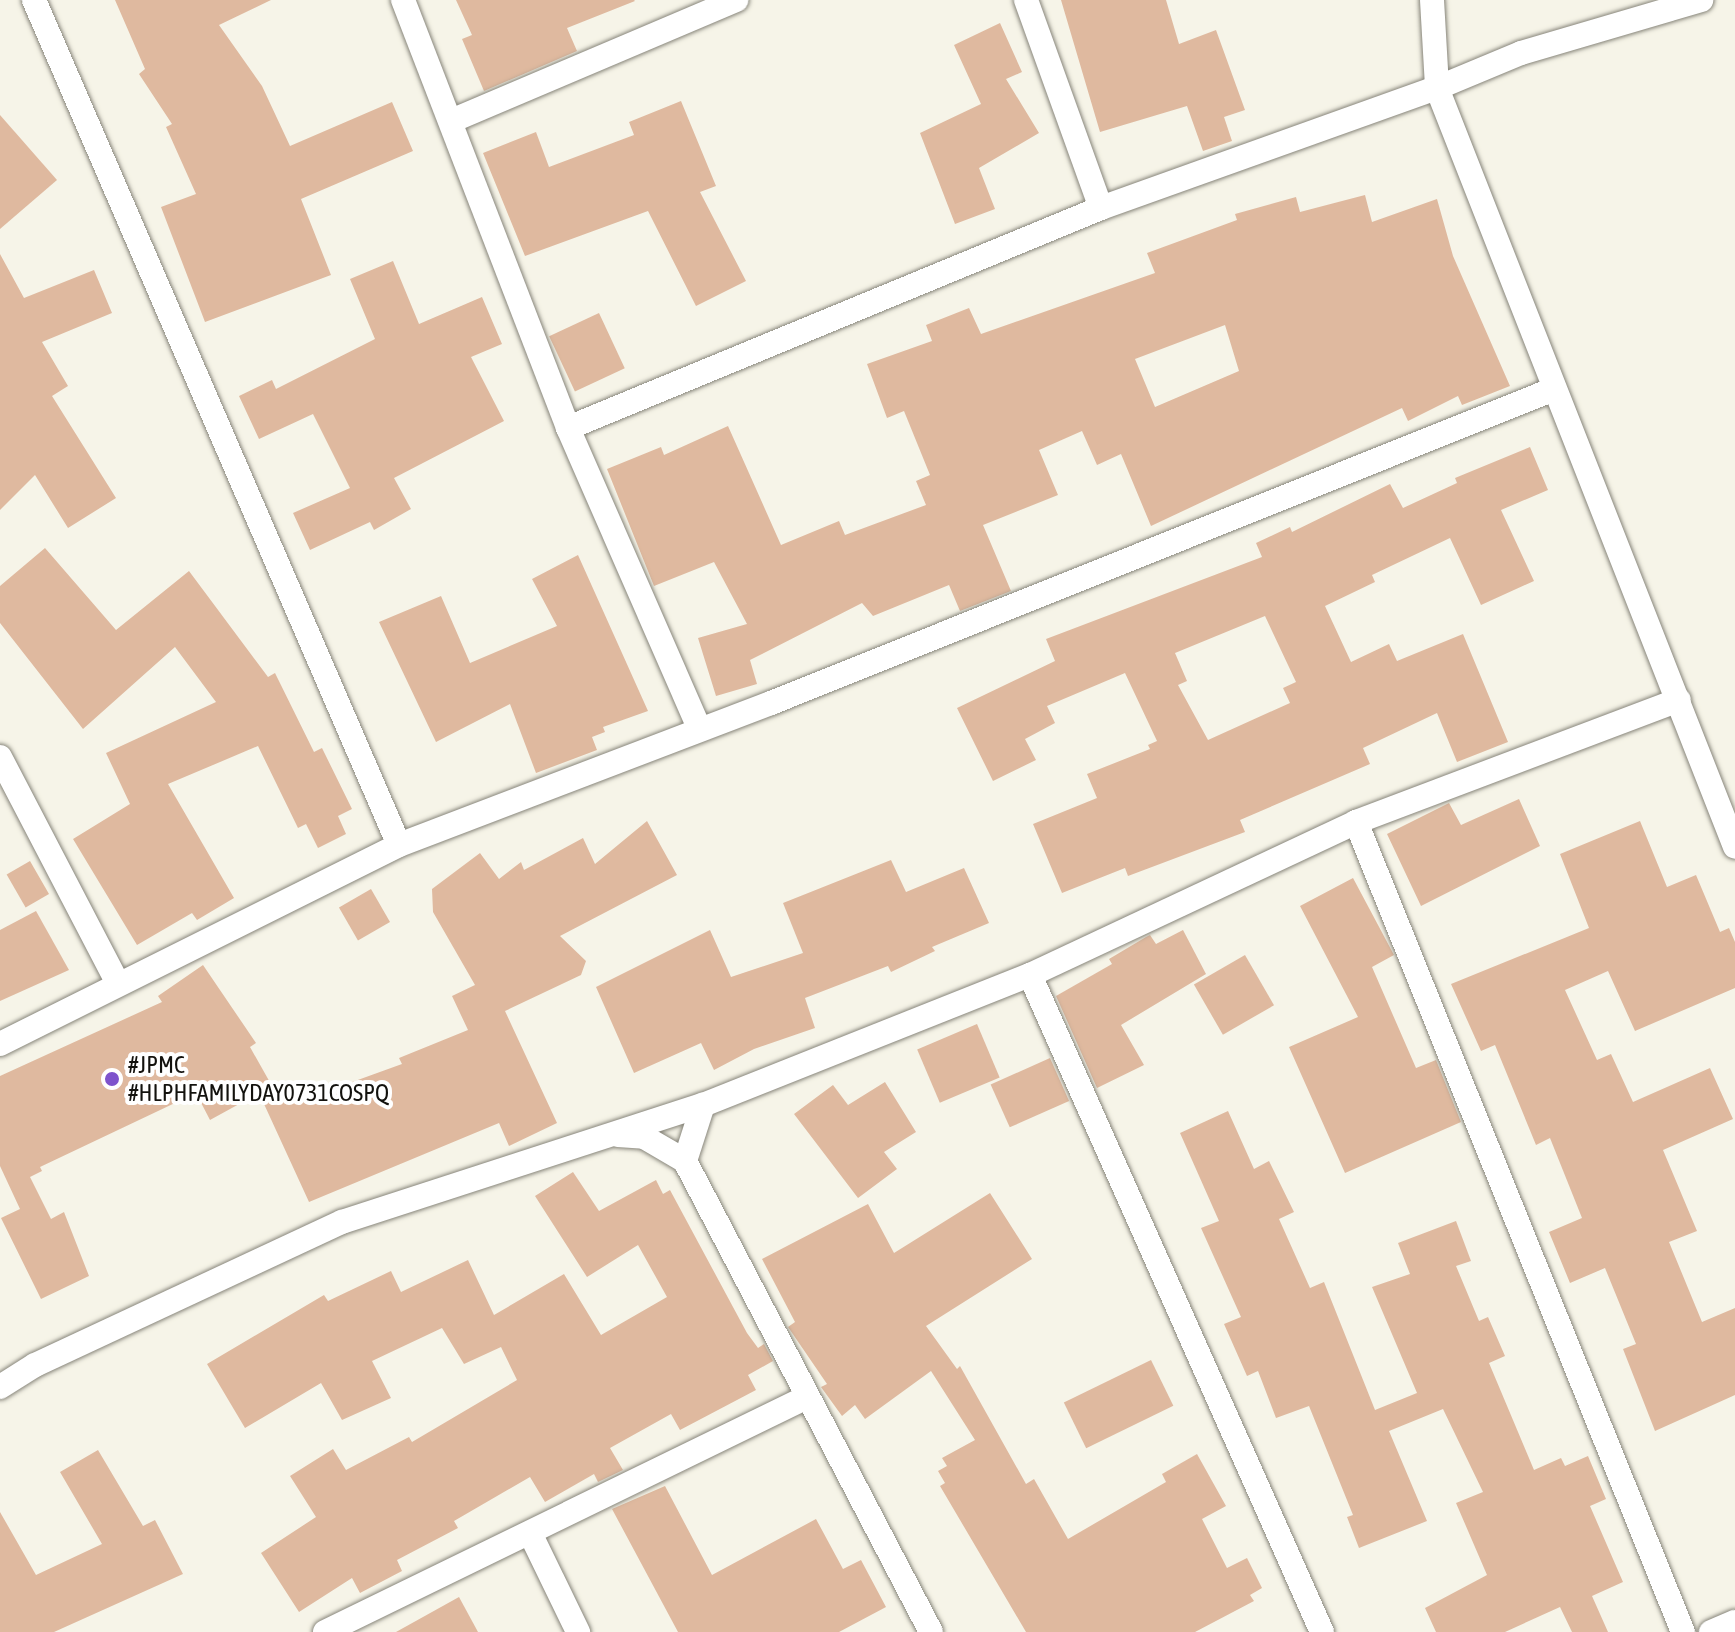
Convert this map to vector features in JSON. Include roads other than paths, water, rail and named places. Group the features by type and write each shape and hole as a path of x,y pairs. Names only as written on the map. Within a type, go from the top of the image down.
{"street":[{"path":"34,0 399,845"},
{"path":"403,0 568,428 699,728"},
{"path":"451,121 736,0"},
{"path":"1026,0 1101,208"},
{"path":"1432,0 1437,88 1735,847"},
{"path":"568,428 1101,208 1437,88 1521,53 1701,0"},
{"path":"0,1044 117,982 399,845 1554,389"},
{"path":"0,1387 35,1365 342,1222 703,1105 1030,975 1356,822 1679,700"},
{"path":"0,757 117,982"},
{"path":"1356,822 1683,1632"},
{"path":"1030,975 1322,1632"},
{"path":"685,1161 703,1105"},
{"path":"606,1134 644,1137 685,1161 805,1398 931,1632"},
{"path":"325,1632 531,1535 805,1398"},
{"path":"531,1535 578,1632"},
{"path":"1711,1632 1735,1622"}],"place":[{"name":"#JPMC #HLPHFAMILYDAY0731COSPQ","path":"112,1079"}]}
